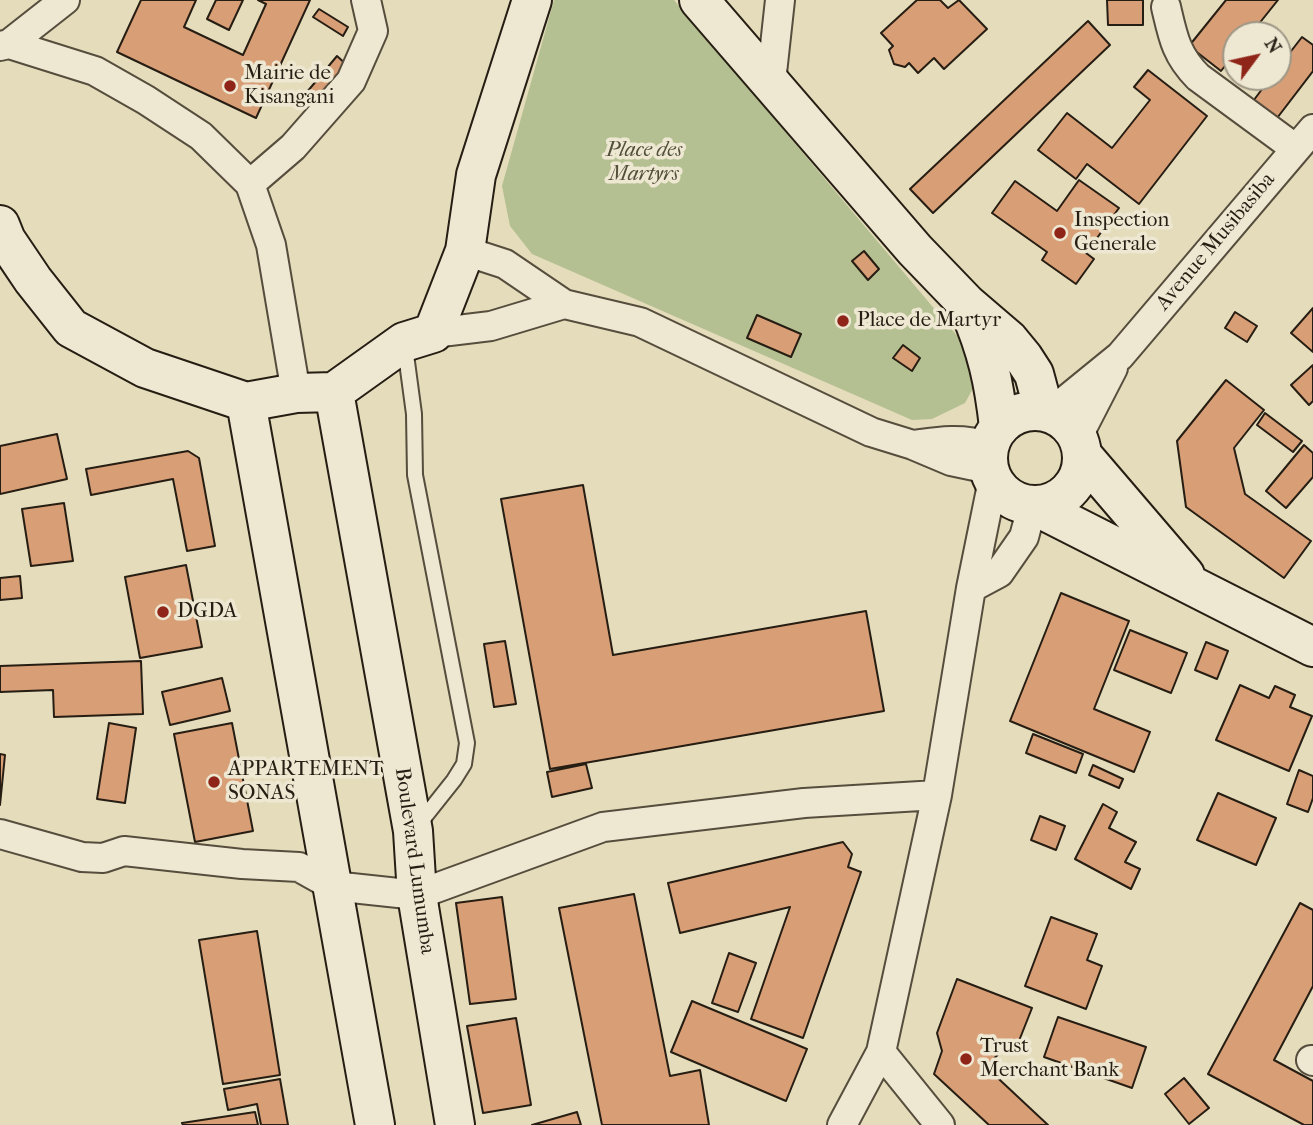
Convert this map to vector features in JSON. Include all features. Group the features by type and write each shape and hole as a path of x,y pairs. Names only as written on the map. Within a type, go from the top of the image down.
{"street":[{"path":"4,45 65,0"},
{"path":"250,184 293,147 351,81 373,30 366,0"},
{"path":"419,338 466,251 476,175 531,0"},
{"path":"699,0 915,250 1023,357 1064,429 1198,589"},
{"path":"771,82 780,0"},
{"path":"1166,7 1175,47 1184,63 1198,77 1304,139"},
{"path":"4,45 94,71 201,136 250,184 271,245 296,393"},
{"name":"Avenue Musibasiba","path":"1064,429 1119,356 1304,139"},
{"path":"0,225 6,240 33,280 71,328 145,368 246,402 296,393 334,392 419,338 491,326 564,304"},
{"path":"466,251 505,264 564,304 640,322 871,432 913,445 950,439 970,441 992,455 1003,493 1016,502 1035,507 1313,647"},
{"path":"842,1125 881,1052 937,795 992,455 995,383 982,340 967,304"},
{"name":"Boulevard Lumumba","path":"334,392 413,831 417,895 455,1125"},
{"path":"246,402 375,1125"},
{"path":"992,455 1012,416 1028,411 1064,429 1078,481 1061,500 1035,507"},
{"path":"971,588 999,573 1024,537 1035,507"},
{"path":"0,834 82,857 103,858 124,850 242,864 299,867 333,886 417,895 603,827 804,803 937,795"},
{"path":"881,1052 940,1125"}],"lane":[{"path":"413,831 464,764 467,743 415,475 414,414 419,338"}],"green space":[{"name":"Place des Martyrs","path":"554,0 674,0 964,344 977,381 965,403 932,419 912,420 532,254 510,226 502,186"}],"building":[{"name":"Mairie de Kisangani","path":"141,0 196,0 184,27 243,55 266,4 258,0 310,0 256,118 117,52"},
{"name":"Mairie de Kisangani","path":"216,0 243,0 229,30 207,19"},
{"path":"917,0 940,0 948,8 959,0 987,29 944,69 934,58 918,73 909,63 905,67 894,64 889,50 893,46 881,33"},
{"path":"1107,0 1143,0 1143,25 1108,25"},
{"path":"1226,0 1278,0 1261,21 1222,21 1221,71 1189,46"},
{"path":"319,9 348,27 343,36 313,17"},
{"path":"1088,21 1110,45 933,213 910,189"},
{"path":"1302,37 1313,45 1313,71 1271,126 1248,108 1261,91 1292,91 1292,50"},
{"path":"337,56 348,66 318,102 307,92"},
{"path":"1148,70 1207,116 1139,204 1087,164 1076,179 1038,150 1067,113 1112,148 1150,100 1134,87"},
{"name":"Inspection Generale","path":"1079,180 1119,208 1086,253 1094,259 1076,284 1042,260 1047,252 992,213 1015,181 1057,211"},
{"path":"864,251 879,269 868,280 852,261"},
{"path":"1313,308 1313,352 1291,333"},
{"path":"1235,312 1257,326 1247,342 1225,328"},
{"path":"757,315 801,334 791,357 747,338"},
{"path":"903,345 920,358 912,371 893,358"},
{"path":"1313,365 1313,401 1309,405 1291,385"},
{"path":"1226,380 1264,410 1234,448 1245,494 1311,541 1284,578 1186,507 1177,441"},
{"path":"1265,413 1302,441 1293,452 1257,425"},
{"path":"57,434 67,479 0,494 0,446"},
{"path":"1304,445 1313,453 1313,477 1286,508 1266,491"},
{"path":"188,451 199,458 215,546 187,551 173,479 91,495 86,469"},
{"path":"583,485 613,655 866,611 884,711 550,769 501,499"},
{"path":"64,503 73,561 31,566 22,509"},
{"name":"DGDA","path":"186,565 202,647 140,658 125,577"},
{"path":"20,576 22,598 0,600 0,578"},
{"path":"1061,593 1129,621 1094,709 1150,732 1134,772 1010,721"},
{"path":"1130,630 1187,653 1171,693 1114,670"},
{"path":"505,641 516,704 494,707 484,644"},
{"path":"1206,642 1228,651 1217,679 1195,670"},
{"path":"141,661 143,714 54,717 53,690 0,692 0,666"},
{"path":"222,678 230,711 170,725 162,692"},
{"path":"1240,685 1269,698 1275,686 1295,695 1290,707 1312,716 1289,771 1216,740"},
{"path":"109,723 136,728 125,803 97,799"},
{"name":"APPARTEMENT SONAS","path":"232,723 253,831 195,842 174,734"},
{"path":"1033,734 1083,754 1076,773 1026,753"},
{"path":"0,754 5,755 0,805"},
{"path":"586,764 592,788 552,797 547,772"},
{"path":"1093,765 1123,779 1119,788 1089,775"},
{"path":"1299,770 1313,776 1313,798 1308,812 1287,804"},
{"path":"1218,793 1276,818 1256,865 1197,840"},
{"path":"1103,804 1117,812 1109,828 1136,842 1125,862 1140,869 1131,889 1075,859"},
{"path":"1040,816 1065,826 1056,850 1031,840"},
{"path":"843,842 852,854 848,867 861,872 803,1038 751,1019 790,907 680,933 668,883"},
{"path":"634,894 670,1076 700,1070 709,1125 602,1125 559,908"},
{"path":"502,897 516,999 470,1004 456,903"},
{"path":"1300,903 1313,910 1313,986 1274,1060 1313,1081 1313,1125 1304,1125 1208,1074"},
{"path":"1051,917 1097,934 1087,960 1102,966 1086,1009 1025,986"},
{"path":"257,931 280,1075 223,1084 199,940"},
{"path":"729,953 756,963 738,1012 712,1003"},
{"name":"Trust Merchant Bank","path":"957,979 1032,1008 1015,1051 1008,1044 986,1067 1048,1125 989,1125 934,1074 942,1051 937,1033"},
{"path":"692,1001 807,1049 786,1101 671,1052"},
{"path":"1058,1017 1146,1047 1132,1088 1044,1057"},
{"path":"516,1018 531,1105 483,1113 467,1026"},
{"path":"1184,1078 1209,1108 1189,1124 1165,1094"},
{"path":"280,1079 288,1125 261,1125 257,1104 228,1110 224,1089"},
{"path":"255,1112 258,1125 182,1123"},
{"path":"577,1112 581,1125 532,1125"}],"place":[{"name":"Mairie de Kisangani","path":"230,86"},
{"name":"Inspection Generale","path":"1060,233"},
{"name":"Place de Martyr","path":"843,321"},
{"name":"DGDA","path":"163,612"},
{"name":"APPARTEMENT SONAS","path":"214,782"},
{"name":"Trust Merchant Bank","path":"966,1059"}]}
